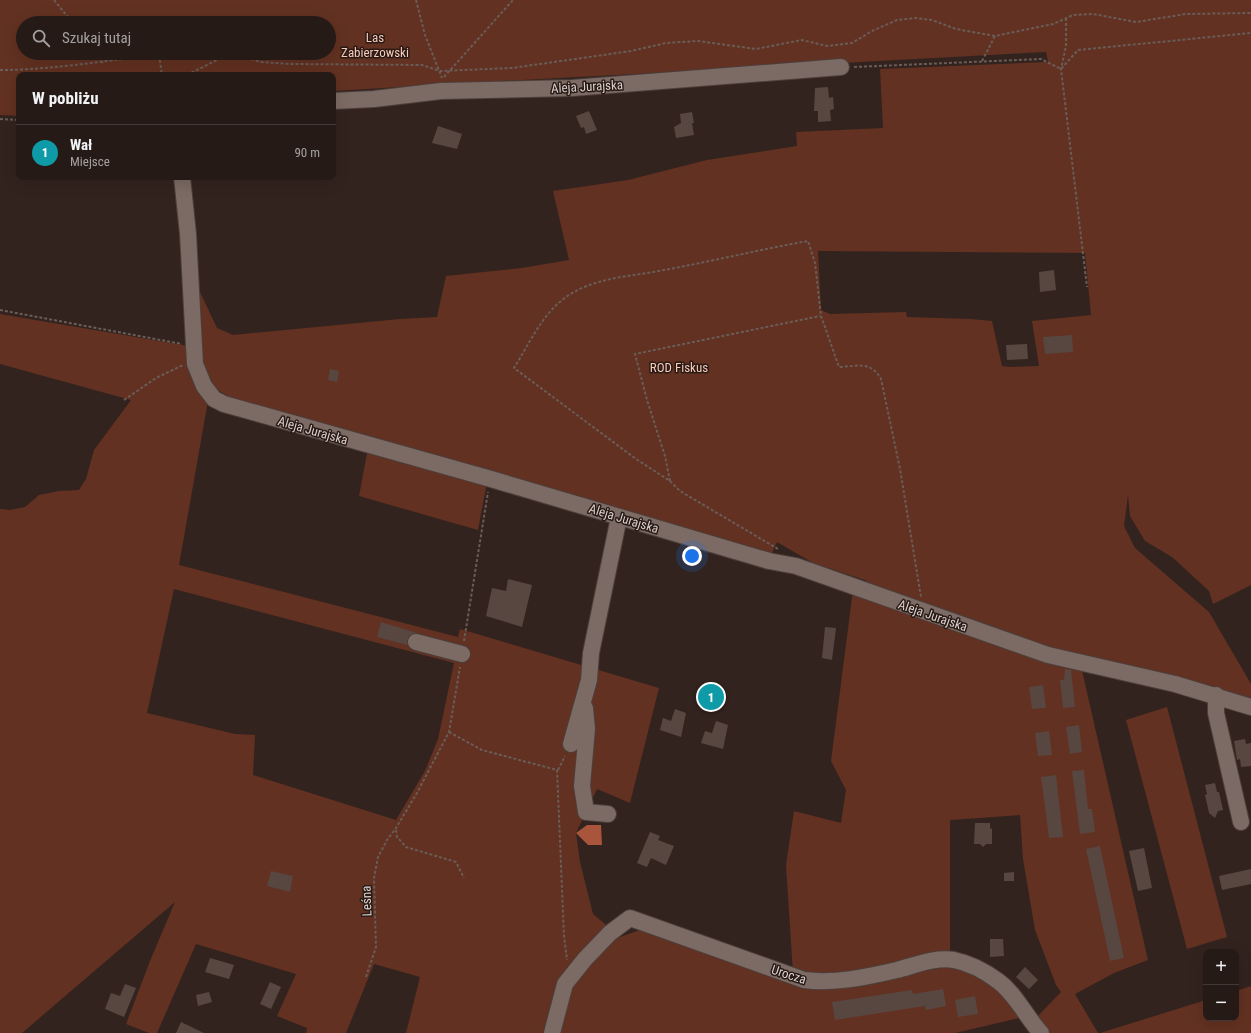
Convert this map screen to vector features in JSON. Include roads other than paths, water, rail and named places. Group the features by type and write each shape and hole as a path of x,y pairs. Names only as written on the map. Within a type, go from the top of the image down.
{"street":[{"name":"Aleja Jurajska","path":"336,101 374,99 441,91 572,88 841,67"},
{"name":"Aleja Jurajska","path":"182,180 189,248 194,352 204,386 214,399 224,404 491,479 770,561 796,566 1048,655 1175,684 1216,695 1251,707"},
{"path":"571,744 589,680 591,653 619,517"},
{"path":"416,642 462,654"},
{"path":"1216,695 1216,713 1241,822"},
{"path":"584,699 587,729 582,786 586,812 608,814"},
{"name":"Urocza","path":"552,1033 565,984 585,959 605,938 630,918 804,980 819,982 869,977 937,960 954,960 973,966 999,981 1017,1001 1028,1018 1041,1033"}],"place":[{"name":"Wał","path":"711,697"}],"park label":[{"name":"Las Zabierzowski","path":"375,44"},
{"name":"ROD Fiskus","path":"679,367"}]}
